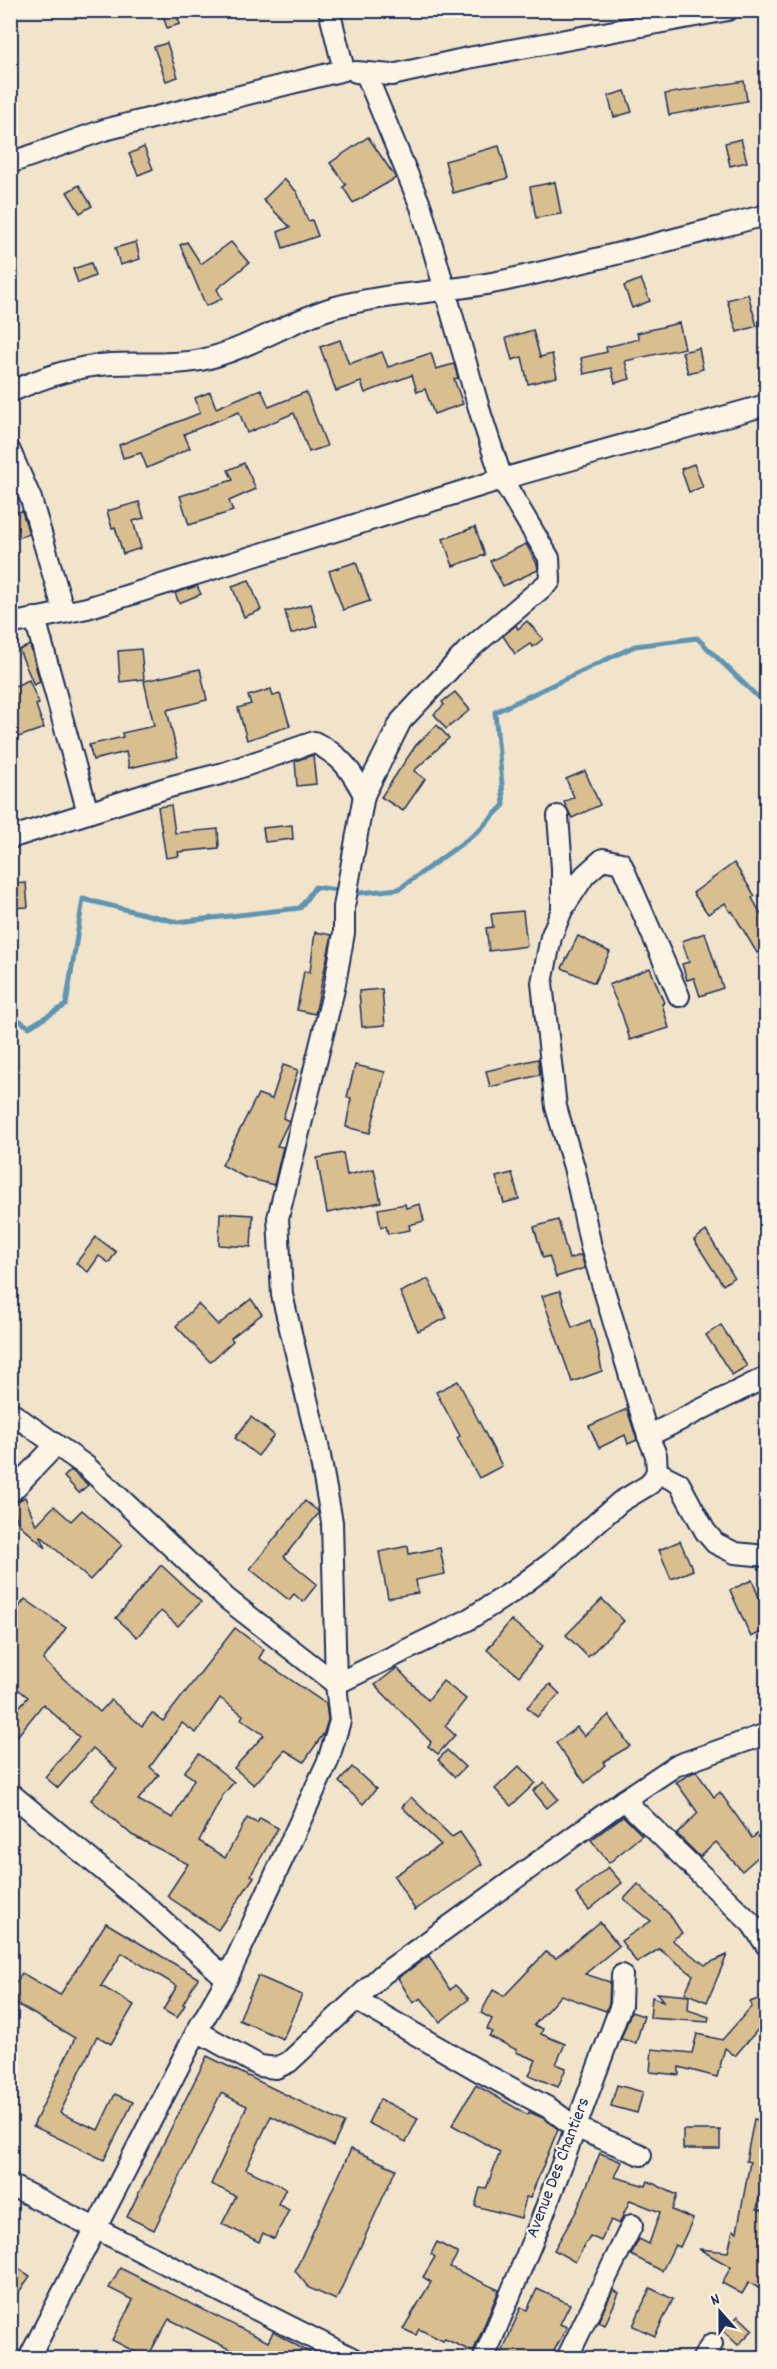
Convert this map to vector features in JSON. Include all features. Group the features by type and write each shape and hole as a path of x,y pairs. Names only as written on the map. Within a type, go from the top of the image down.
{"street":[{"path":"329,10 344,70"},
{"path":"10,163 104,130 344,70 392,75 468,58 729,10"},
{"path":"28,2358 197,2031 227,1979 328,1761 340,1721 336,1684 332,1522 318,1445 282,1295 279,1218 334,989 344,933 344,906 364,795 401,721 466,652 550,581 549,558 502,479 481,415 421,207 366,74"},
{"path":"10,392 37,380 108,364 180,364 204,359 240,348 290,324 333,308 408,294 446,292 618,255 766,215"},
{"path":"10,624 87,608 502,479 766,405"},
{"path":"10,451 32,499 64,612"},
{"path":"35,618 88,813"},
{"path":"10,838 169,787 224,773 314,742 333,752 351,769 364,795"},
{"path":"558,816 562,910"},
{"path":"336,1684 466,1621 512,1592 586,1535 620,1502 650,1484 657,1472 656,1455 648,1436 591,1247 574,1167 556,1107 542,984 551,937 562,910 585,875 603,859 621,863 679,996"},
{"path":"648,1436 766,1377"},
{"path":"10,1412 87,1466 227,1599 336,1684"},
{"path":"10,1493 56,1445"},
{"path":"657,1472 679,1483 705,1531 715,1543 735,1552 766,1556"},
{"path":"197,2031 260,2066 276,2068 289,2062 383,1974 624,1800 675,1766 766,1734"},
{"path":"10,1793 150,1909 227,1979"},
{"path":"624,1800 752,1924 766,1945"},
{"name":"Avenue Des Chantiers","path":"484,2358 542,2217 621,2005 622,1975"},
{"path":"356,2000 549,2108 575,2127 641,2156"},
{"path":"10,2185 352,2358"},
{"path":"567,2358 632,2225"}],"building":[{"path":"161,10 175,10 180,24 167,28"},
{"path":"167,43 178,77 166,81 154,47"},
{"path":"744,81 747,101 669,115 665,94"},
{"path":"625,91 632,112 614,117 608,96"},
{"path":"368,137 396,178 353,203 343,187 346,185 330,163"},
{"path":"741,139 747,162 730,166 725,143"},
{"path":"499,146 508,178 453,193 445,161"},
{"path":"144,147 153,169 138,175 129,154"},
{"path":"284,179 297,192 308,221 312,220 318,236 283,248 278,232 290,227 263,200"},
{"path":"555,182 561,214 536,218 530,187"},
{"path":"79,185 92,206 80,213 67,192"},
{"path":"136,242 140,259 120,265 115,248"},
{"path":"187,242 201,264 231,242 249,263 217,289 222,299 206,306 180,245"},
{"path":"91,263 95,276 78,283 73,269"},
{"path":"641,279 650,301 632,308 624,286"},
{"path":"748,294 757,326 737,332 727,300"},
{"path":"679,323 685,348 625,361 630,379 615,383 611,368 584,374 581,358 607,352 606,347 639,339 637,333"},
{"path":"533,330 540,357 552,354 557,377 528,384 522,357 512,360 506,338"},
{"path":"340,340 349,364 382,352 388,367 431,353 436,369 454,364 458,378 454,379 463,404 434,414 425,389 417,392 412,375 365,393 361,382 336,391 320,347"},
{"path":"699,348 703,369 688,373 682,352"},
{"path":"261,389 269,407 306,392 327,446 309,452 294,413 247,433 239,412 184,434 190,448 147,468 141,453 123,458 119,445 200,413 195,398 210,392 216,408"},
{"path":"244,463 256,489 229,501 233,511 189,525 180,496 233,480 228,470"},
{"path":"694,464 703,487 689,492 681,469"},
{"path":"139,502 144,518 133,521 141,548 123,554 115,527 112,528 107,511"},
{"path":"22,511 29,534 10,540 10,514"},
{"path":"475,527 485,555 453,566 443,539"},
{"path":"526,544 538,570 503,586 490,561"},
{"path":"356,562 370,601 343,610 329,571"},
{"path":"249,580 261,610 244,617 232,586"},
{"path":"197,586 201,594 179,603 175,593"},
{"path":"311,604 317,626 291,634 285,611"},
{"path":"527,621 543,639 533,647 530,644 515,654 503,636 516,625 518,629"},
{"path":"30,645 40,682 34,685 19,650"},
{"path":"141,649 144,679 120,682 118,651"},
{"path":"200,669 207,700 167,710 178,757 129,768 126,752 93,760 89,745 123,737 122,733 154,726 144,681"},
{"path":"29,680 39,704 36,705 44,728 10,740 10,688"},
{"path":"271,689 273,696 280,694 290,726 247,740 238,708 251,704 248,696"},
{"path":"455,692 470,710 446,729 434,714 444,705 442,702"},
{"path":"437,725 449,738 414,771 425,779 403,811 381,797 416,745"},
{"path":"313,755 316,784 297,786 295,761"},
{"path":"585,771 600,805 572,818 564,802 574,797 566,779"},
{"path":"171,805 175,833 218,829 219,848 178,852 179,856 166,858 158,807"},
{"path":"292,825 293,839 265,842 263,828"},
{"path":"734,863 755,896 752,898 766,923 766,948 757,953 725,903 708,914 693,893"},
{"path":"26,883 28,907 10,908 10,884"},
{"path":"523,911 527,946 489,951 486,928 493,927 491,914"},
{"path":"315,932 332,935 315,1014 297,1010 304,971 310,972"},
{"path":"705,933 723,988 700,996 694,978 687,980 682,964 689,962 682,941"},
{"path":"578,936 610,952 594,983 562,968"},
{"path":"650,968 664,1003 662,1004 669,1028 630,1040 622,1014 609,985"},
{"path":"382,989 385,1025 362,1027 359,991"},
{"path":"538,1059 540,1075 490,1087 486,1071"},
{"path":"283,1065 298,1070 283,1118 289,1121 277,1146 283,1147 274,1185 244,1177 222,1165 258,1094 272,1099"},
{"path":"355,1065 385,1072 370,1133 346,1127 351,1098 347,1097"},
{"path":"343,1153 347,1175 374,1169 381,1202 327,1213 317,1158"},
{"path":"512,1173 519,1199 504,1203 496,1177"},
{"path":"405,1204 406,1208 420,1204 424,1221 409,1225 410,1230 388,1234 386,1226 381,1227 378,1209"},
{"path":"220,1213 253,1215 251,1247 219,1245"},
{"path":"558,1220 569,1259 581,1255 585,1268 556,1277 549,1256 543,1258 534,1227"},
{"path":"706,1231 734,1277 723,1285 694,1240"},
{"path":"96,1237 116,1252 109,1263 99,1256 88,1272 76,1263"},
{"path":"428,1279 447,1318 418,1331 400,1292"},
{"path":"560,1291 572,1328 590,1320 602,1371 572,1382 542,1296"},
{"path":"251,1299 262,1314 231,1338 233,1341 210,1362 176,1326 198,1304 218,1325"},
{"path":"721,1325 747,1366 732,1375 706,1335"},
{"path":"458,1381 502,1466 479,1478 436,1392"},
{"path":"627,1409 637,1440 628,1444 625,1435 599,1448 589,1426"},
{"path":"251,1417 274,1435 258,1456 235,1438"},
{"path":"71,1470 88,1485 79,1493 64,1477"},
{"path":"25,1497 36,1525 54,1506 71,1521 82,1510 122,1545 90,1580 40,1535 46,1548 19,1524 11,1505"},
{"path":"305,1501 318,1511 318,1514 284,1557 317,1584 303,1602 294,1594 289,1600 250,1569"},
{"path":"680,1541 693,1570 671,1579 659,1550"},
{"path":"408,1546 409,1554 440,1548 445,1574 416,1580 418,1593 388,1598 379,1552"},
{"path":"161,1565 201,1602 178,1626 161,1611 137,1637 116,1618"},
{"path":"752,1580 766,1615 766,1630 751,1637 730,1590"},
{"path":"25,1599 66,1628 43,1660 100,1712 111,1700 142,1726 152,1713 163,1721 235,1628 264,1650 259,1658 326,1704 328,1720 324,1733 304,1762 285,1750 254,1785 234,1768 264,1735 241,1719 243,1715 220,1698 196,1733 182,1723 150,1767 159,1775 138,1800 173,1818 194,1779 184,1772 199,1754 234,1782 223,1795 199,1841 225,1858 247,1818 257,1823 260,1818 278,1828 251,1875 254,1877 218,1930 167,1896 188,1864 132,1835 91,1800 117,1769 93,1748 58,1788 45,1777 79,1737 43,1704 10,1745 10,1717 28,1697 10,1683 10,1619"},
{"path":"602,1599 624,1621 588,1657 566,1635"},
{"path":"511,1620 543,1646 519,1676 487,1650"},
{"path":"397,1668 428,1700 443,1681 466,1699 445,1726 455,1735 438,1754 428,1746 431,1742 375,1685"},
{"path":"550,1684 560,1694 537,1717 527,1707"},
{"path":"609,1715 630,1746 603,1762 605,1765 585,1783 556,1743 577,1727 584,1736"},
{"path":"447,1750 465,1767 455,1777 438,1760"},
{"path":"519,1766 535,1783 511,1806 495,1789"},
{"path":"352,1767 376,1789 363,1804 339,1782"},
{"path":"696,1771 714,1797 720,1792 752,1838 760,1832 766,1840 766,1850 742,1871 716,1842 700,1857 677,1834 698,1813 676,1782"},
{"path":"544,1782 558,1799 547,1808 533,1791"},
{"path":"411,1797 452,1837 460,1832 482,1864 415,1910 394,1876 441,1845 402,1807"},
{"path":"623,1816 642,1835 609,1863 591,1840"},
{"path":"608,1867 622,1883 589,1910 576,1894"},
{"path":"638,1884 670,1915 682,1933 672,1940 705,1965 727,1955 707,2002 685,1993 693,1975 659,1949 637,1963 621,1941 651,1921 624,1899"},
{"path":"600,1922 619,1946 585,1974 610,1982 609,2003 606,2011 561,1995 534,2025 543,2029 541,2034 565,2044 556,2064 566,2068 558,2087 529,2075 536,2060 516,2052 517,2050 489,2036 492,2032 487,2029 492,2019 481,2013 493,1990 504,1996 546,1952 556,1958"},
{"path":"106,1923 198,1978 177,2018 163,2010 177,1986 122,1953 101,1986 134,2005 111,2044 97,2036 60,2113 98,2130 115,2094 133,2102 104,2160 33,2126 75,2038 10,2000 10,1992 22,1973 60,1995"},
{"path":"429,1956 450,1990 455,1985 469,1999 440,2022 421,1998 413,2003 398,1978"},
{"path":"258,1976 302,1995 283,2039 239,2020"},
{"path":"657,1993 689,1996 688,2010 709,2017 708,2022 650,2018 652,1997 663,2001"},
{"path":"766,1996 766,2020 735,2056 725,2048 717,2077 679,2067 679,2075 650,2072 652,2049 692,2053 697,2034 722,2040 752,2006 750,2002"},
{"path":"631,2012 644,2016 636,2043 621,2039"},
{"path":"207,2056 344,2123 333,2146 271,2116 246,2169 286,2188 278,2204 289,2210 274,2239 263,2233 259,2242 222,2224 236,2196 211,2184 247,2106 221,2093 154,2230 127,2217"},
{"path":"476,2085 528,2115 529,2112 543,2118 558,2129 530,2198 526,2197 521,2218 475,2206 480,2188 486,2189 500,2152 452,2125"},
{"path":"617,2085 643,2092 637,2113 611,2106"},
{"path":"380,2099 418,2118 406,2142 368,2123"},
{"path":"754,2119 766,2121 766,2157 757,2209 766,2211 766,2293 749,2282 742,2294 722,2283 731,2267 699,2249 728,2252 733,2230 737,2232 750,2162 746,2161"},
{"path":"683,2130 720,2130 720,2149 683,2149"},
{"path":"351,2149 396,2169 336,2300 309,2288 295,2271"},
{"path":"600,2153 622,2162 615,2177 646,2186 648,2181 677,2195 672,2210 693,2219 680,2247 675,2245 662,2271 631,2255 639,2239 649,2244 660,2212 630,2200 619,2224 611,2220 601,2241 590,2236 575,2262 554,2250 577,2210"},
{"path":"437,2242 458,2253 450,2267 499,2290 473,2352 419,2329 416,2335 403,2329 431,2282 423,2277 435,2257 431,2254"},
{"path":"10,2263 30,2276 10,2305"},
{"path":"120,2268 268,2342 273,2332 319,2358 261,2358 248,2351 245,2357 169,2319 147,2358 112,2340 133,2300 109,2288"},
{"path":"650,2288 673,2299 655,2336 633,2326"},
{"path":"537,2289 570,2304 560,2324 567,2327 550,2358 508,2358 501,2355 521,2307 527,2310"},
{"path":"613,2290 619,2293 605,2325 598,2322"},
{"path":"738,2316 753,2330 738,2345 723,2331"}],"waterway":[{"path":"10,1014 29,1027 66,1005 83,899 177,922 300,908 315,887 360,893 399,889 475,834 504,805 495,712 635,646 697,638 766,705"}]}
